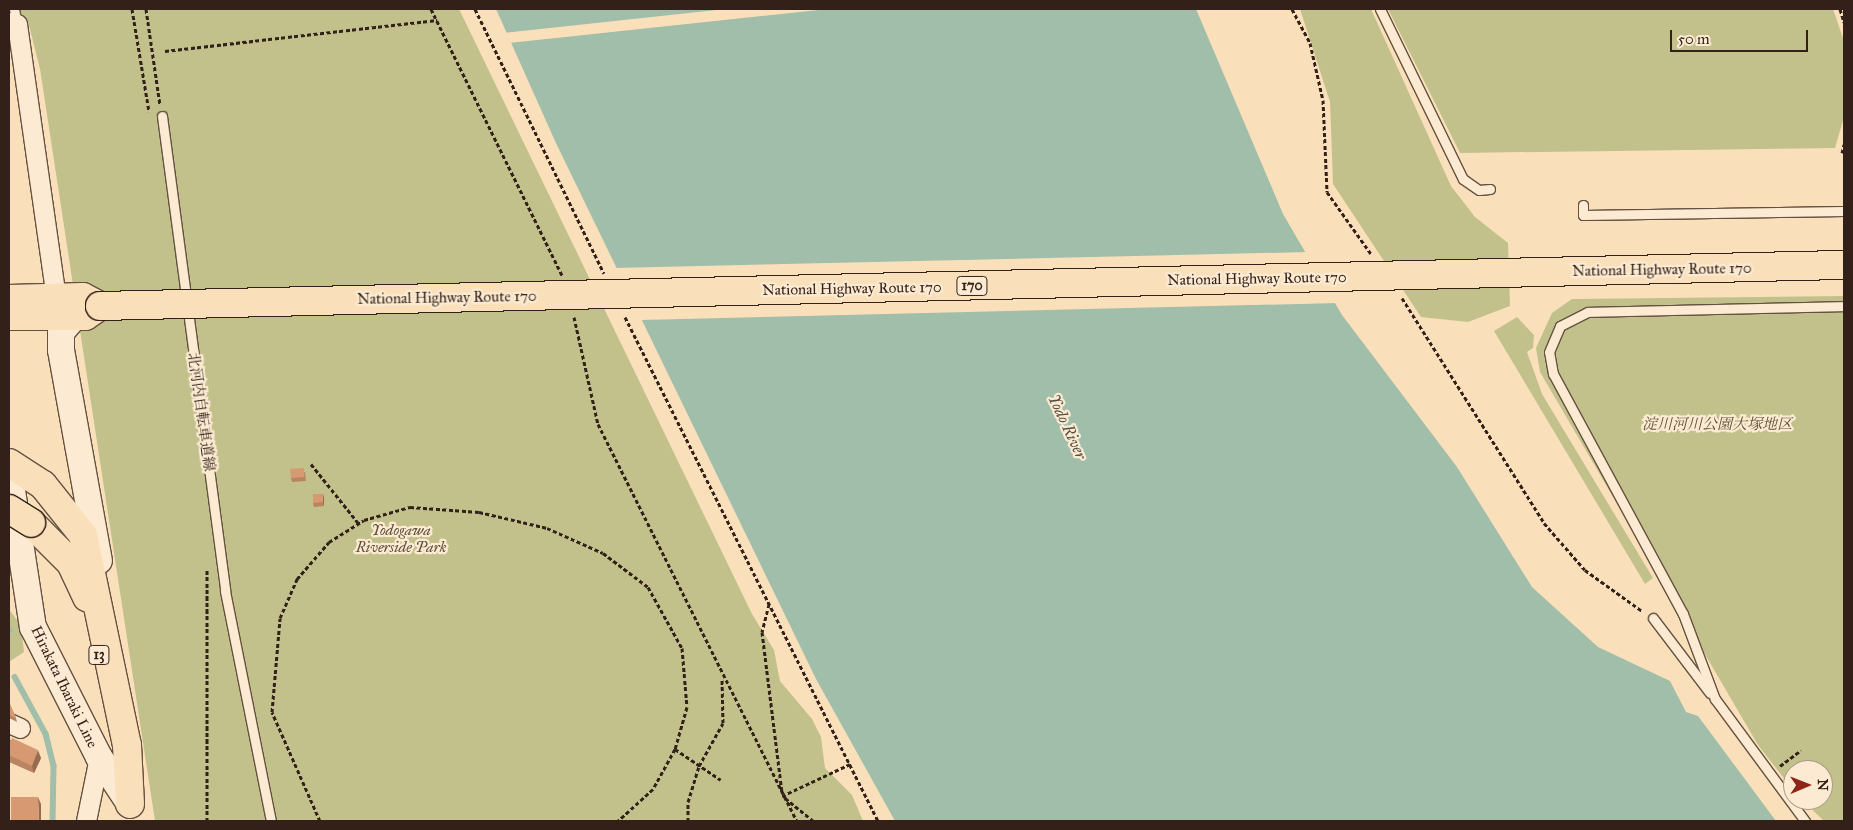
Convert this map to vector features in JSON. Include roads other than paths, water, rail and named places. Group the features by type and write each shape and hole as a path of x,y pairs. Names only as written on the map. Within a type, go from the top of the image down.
{"main road":[{"name":"National Highway Route 170","path":"10,302 80,307 1844,265"},
{"path":"80,307 61,332 61,350 98,549 106,628"},
{"name":"13","path":"9,463 43,485 83,535 106,628 127,745 132,813"},
{"name":"Hirakata Ibaraki Line","path":"9,471 17,545 33,628 99,757 132,813"},
{"name":"13","path":"20,516 71,563 88,600 132,813"}],"street":[{"path":"13,18 80,307"},
{"path":"86,821 99,757"}],"lane":[{"path":"1380,9 1463,179 1479,190 1490,190"},
{"path":"162,116 225,591 271,821"},
{"path":"1584,205 1583,215 1844,211"},
{"path":"1715,699 1683,614 1553,374 1549,352 1560,326 1588,312 1844,306"},
{"path":"1653,618 1715,699 1768,776 1804,821"}],"water":[{"name":"Yodo River","path":"496,9 1196,9 1283,214 1342,315 1457,467 1532,587 1598,647 1670,681 1686,712 1698,716 1776,821 895,821 816,679 555,141"}],"waterway":[{"path":"15,677 46,734 54,766 53,821"}],"park label":[{"name":"淀川河川公園大塚地区","path":"1717,425"},
{"name":"Yodogawa Riverside Park","path":"401,538"}]}
